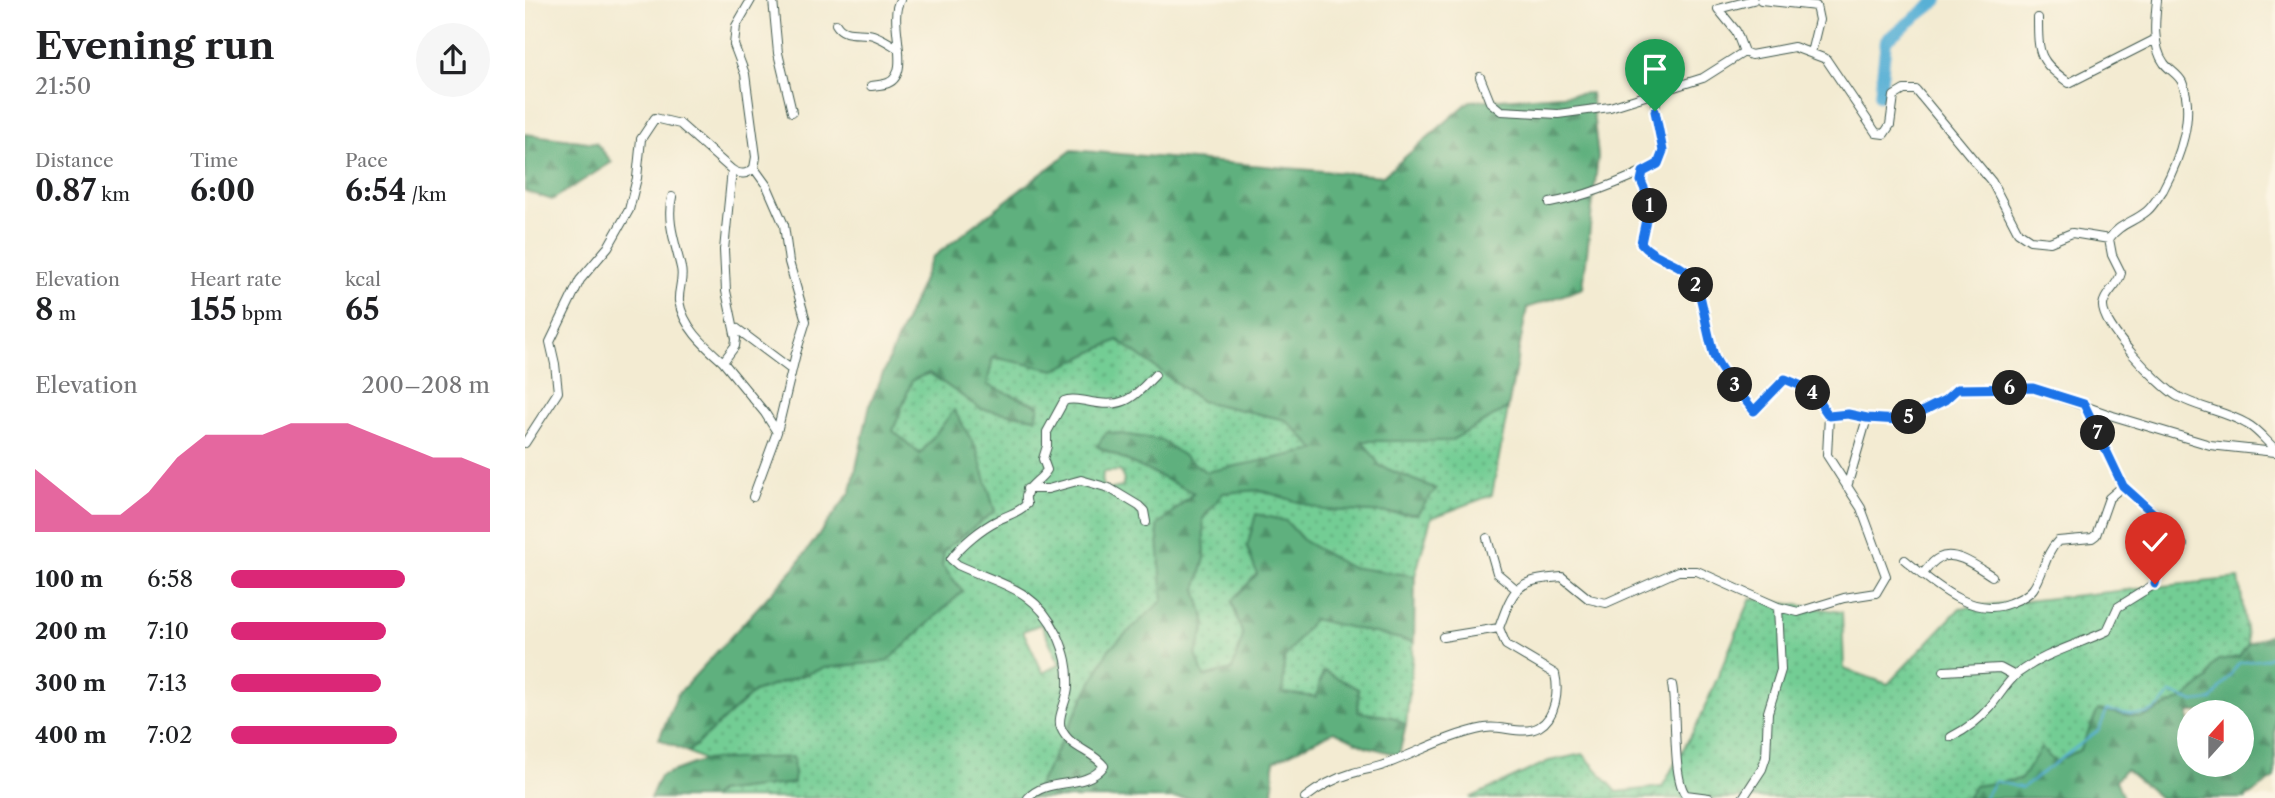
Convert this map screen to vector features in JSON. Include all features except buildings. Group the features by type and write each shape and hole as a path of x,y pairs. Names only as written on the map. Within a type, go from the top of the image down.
{"street":[{"path":"525,443 558,392 550,342 554,332 580,280 608,247 629,210 637,178 641,139 655,118 680,124 732,170 747,174 754,168 756,157 745,74 734,45 737,26 751,0"},
{"path":"773,0 778,53 792,112"},
{"path":"871,86 888,83 893,79 900,62 895,10 900,0"},
{"path":"1715,0 1718,9 1736,31 1744,52 1751,55 1794,47 1826,59 1877,133 1884,134 1889,125 1894,96 1904,90 1916,90 1992,182 2018,232 2030,240 2050,242 2072,233 2109,239"},
{"path":"1718,9 1753,0"},
{"path":"1761,0 1816,6 1819,20 1811,53"},
{"path":"2157,0 2156,39 2162,61 2181,80 2187,117 2182,140 2164,188 2154,204 2145,213 2115,230 2109,239 2112,256 2121,273 2120,280 2107,293 2103,310 2128,350 2177,396 2249,424 2275,451"},
{"path":"2038,18 2038,49 2049,68 2069,83 2156,39"},
{"path":"836,24 845,32 876,36 899,48"},
{"path":"1480,78 1490,102 1501,111 1558,114 1611,107 1703,78 1744,52"},
{"path":"1550,203 1578,198 1658,164 1663,151 1655,111 1657,92"},
{"path":"753,497 777,432 804,331 805,313 789,262 784,225 767,186 754,168"},
{"path":"723,362 734,346 736,328 726,291 724,250 732,170"},
{"path":"1305,798 1319,788 1352,773 1391,763 1442,739 1491,727 1520,731 1541,726 1548,718 1556,699 1558,687 1555,674 1506,645 1499,628 1516,589 1525,582 1562,577 1589,599 1606,603 1678,571 1697,571 1778,607 1798,612 1844,598 1876,593 1886,576 1861,508 1827,455 1829,416 1811,390 1785,379 1754,411 1716,361 1707,335 1695,280 1671,261 1649,253 1641,243 1650,201 1641,181 1643,172"},
{"path":"672,197 670,214 683,275 679,291 682,310 703,346 723,362 765,413 777,432"},
{"path":"736,328 792,370"},
{"path":"1028,798 1044,785 1077,782 1100,772 1104,766 1097,756 1085,753 1069,741 1059,726 1068,693 1068,674 1065,653 1046,612 1013,588 967,570 951,559 967,543 999,520 1018,513 1027,504 1027,489 1042,479 1047,470 1042,459 1047,446 1047,432 1064,401 1069,399 1118,405 1134,398 1155,375"},
{"path":"1829,416 1848,414 1899,420 1945,400 1957,389 2033,388 2113,416 2210,445 2275,451"},
{"path":"2084,404 2123,486 2174,532 2183,545"},
{"path":"1847,487 1867,418"},
{"path":"1027,489 1048,489 1081,480 1109,488 1139,506 1144,511 1146,522"},
{"path":"1905,560 1945,593 1969,603 1998,608 2022,599 2033,589 2049,550 2058,541 2092,538 2096,535 2109,498 2123,486"},
{"path":"1951,737 1988,709 2015,676 2049,654 2107,631 2118,607 2155,584 2161,555 2174,532"},
{"path":"1487,538 1497,573 1516,589"},
{"path":"1922,575 1940,557 1948,556 1964,560 1992,576"},
{"path":"1743,798 1762,769 1766,757 1768,712 1781,670 1778,607"},
{"path":"1443,637 1499,628"},
{"path":"1944,671 2000,668 2015,676"},
{"path":"1672,685 1676,704 1675,746 1681,789 1686,795 1709,798"}],"green space":[{"path":"1591,93 1598,157 1583,288 1527,308 1508,408 1450,441 1363,441 1380,466 1436,489 1417,514 1324,510 1260,490 1223,493 1203,519 1205,558 1196,590 1206,624 1196,654 1204,677 1232,670 1243,636 1232,601 1257,574 1247,547 1256,514 1286,521 1304,541 1349,567 1415,576 1414,642 1313,619 1284,659 1283,693 1316,697 1324,671 1359,689 1358,712 1392,717 1406,725 1399,755 1365,746 1334,731 1274,761 1273,798 1032,798 1109,649 1163,600 1157,526 1194,493 1097,446 1107,432 1161,440 1206,472 1316,450 1286,420 1201,401 1118,340 1055,370 993,357 987,385 1039,406 1036,418 981,409 929,373 912,380 893,431 920,454 954,410 976,448 995,511 944,550 942,566 963,591 888,661 824,668 754,692 688,752 659,739 677,695 795,567 851,491 870,404 932,258 1072,150 1383,176 1470,101"},
{"path":"525,134 596,143 612,162 552,200 525,191"},
{"path":"1118,340 1201,401 1286,420 1317,450 1206,472 1161,440 1107,432 1098,447 1194,492 1157,526 1164,600 1109,649 1032,798 712,798 717,792 794,783 793,758 704,760 688,752 754,692 824,668 888,661 942,566 944,550 995,511 954,411 920,454 893,431 912,380 929,373 981,409 1036,418 1039,405 986,385 993,357 1055,370","holes":["1120,471 1124,480 1122,487 1108,490 1102,484 1103,472","1041,624 1060,664 1043,673 1023,631"]},
{"path":"1508,408 1492,495 1431,518 1415,576 1349,567 1304,541 1286,521 1247,547 1257,574 1232,602 1243,636 1232,670 1204,677 1196,654 1206,624 1196,590 1205,558 1203,519 1223,493 1260,490 1324,510 1417,514 1436,489 1380,466 1362,441 1450,441"},
{"path":"2239,578 2248,644 2239,657 2219,660 2212,667 2208,679 2187,697 2141,718 2099,710 2080,750 2021,779 1975,786 1967,798 1470,798 1549,761 1583,754 1617,792 1662,787 1700,719 1751,598 1842,612 1844,669 1888,684 1960,608"},
{"path":"1313,619 1414,642 1406,725 1392,717 1357,712 1323,671 1316,697 1282,693 1284,659"},
{"path":"2275,632 2275,778 2245,798 2160,798 2125,769 2116,780 2123,798 1967,798 1975,786 2021,779 2041,748 2055,762 2080,750 2098,710 2142,718 2177,702 2177,777 2254,777 2254,700 2181,700 2208,679 2212,667 2219,660 2239,657 2248,644"},
{"path":"793,757 794,783 717,792 712,798 650,798 660,776 704,760"}],"waterway":[{"path":"1880,96 1886,40 1938,0"},
{"path":"1984,798 1995,781 2022,788 2099,730 2107,710 2143,714 2157,709 2171,693 2194,702 2212,700 2239,663 2265,659 2275,654"}],"route":[{"path":"1655,111 1663,151 1658,164 1643,172 1641,181 1650,201 1641,243 1649,253 1671,261 1695,280 1707,335 1716,361 1754,411 1785,379 1811,390 1829,416 1848,414 1899,420 1945,400 1957,389 2033,388 2084,404 2123,486 2174,532 2168,547 2161,555 2155,584"}]}
